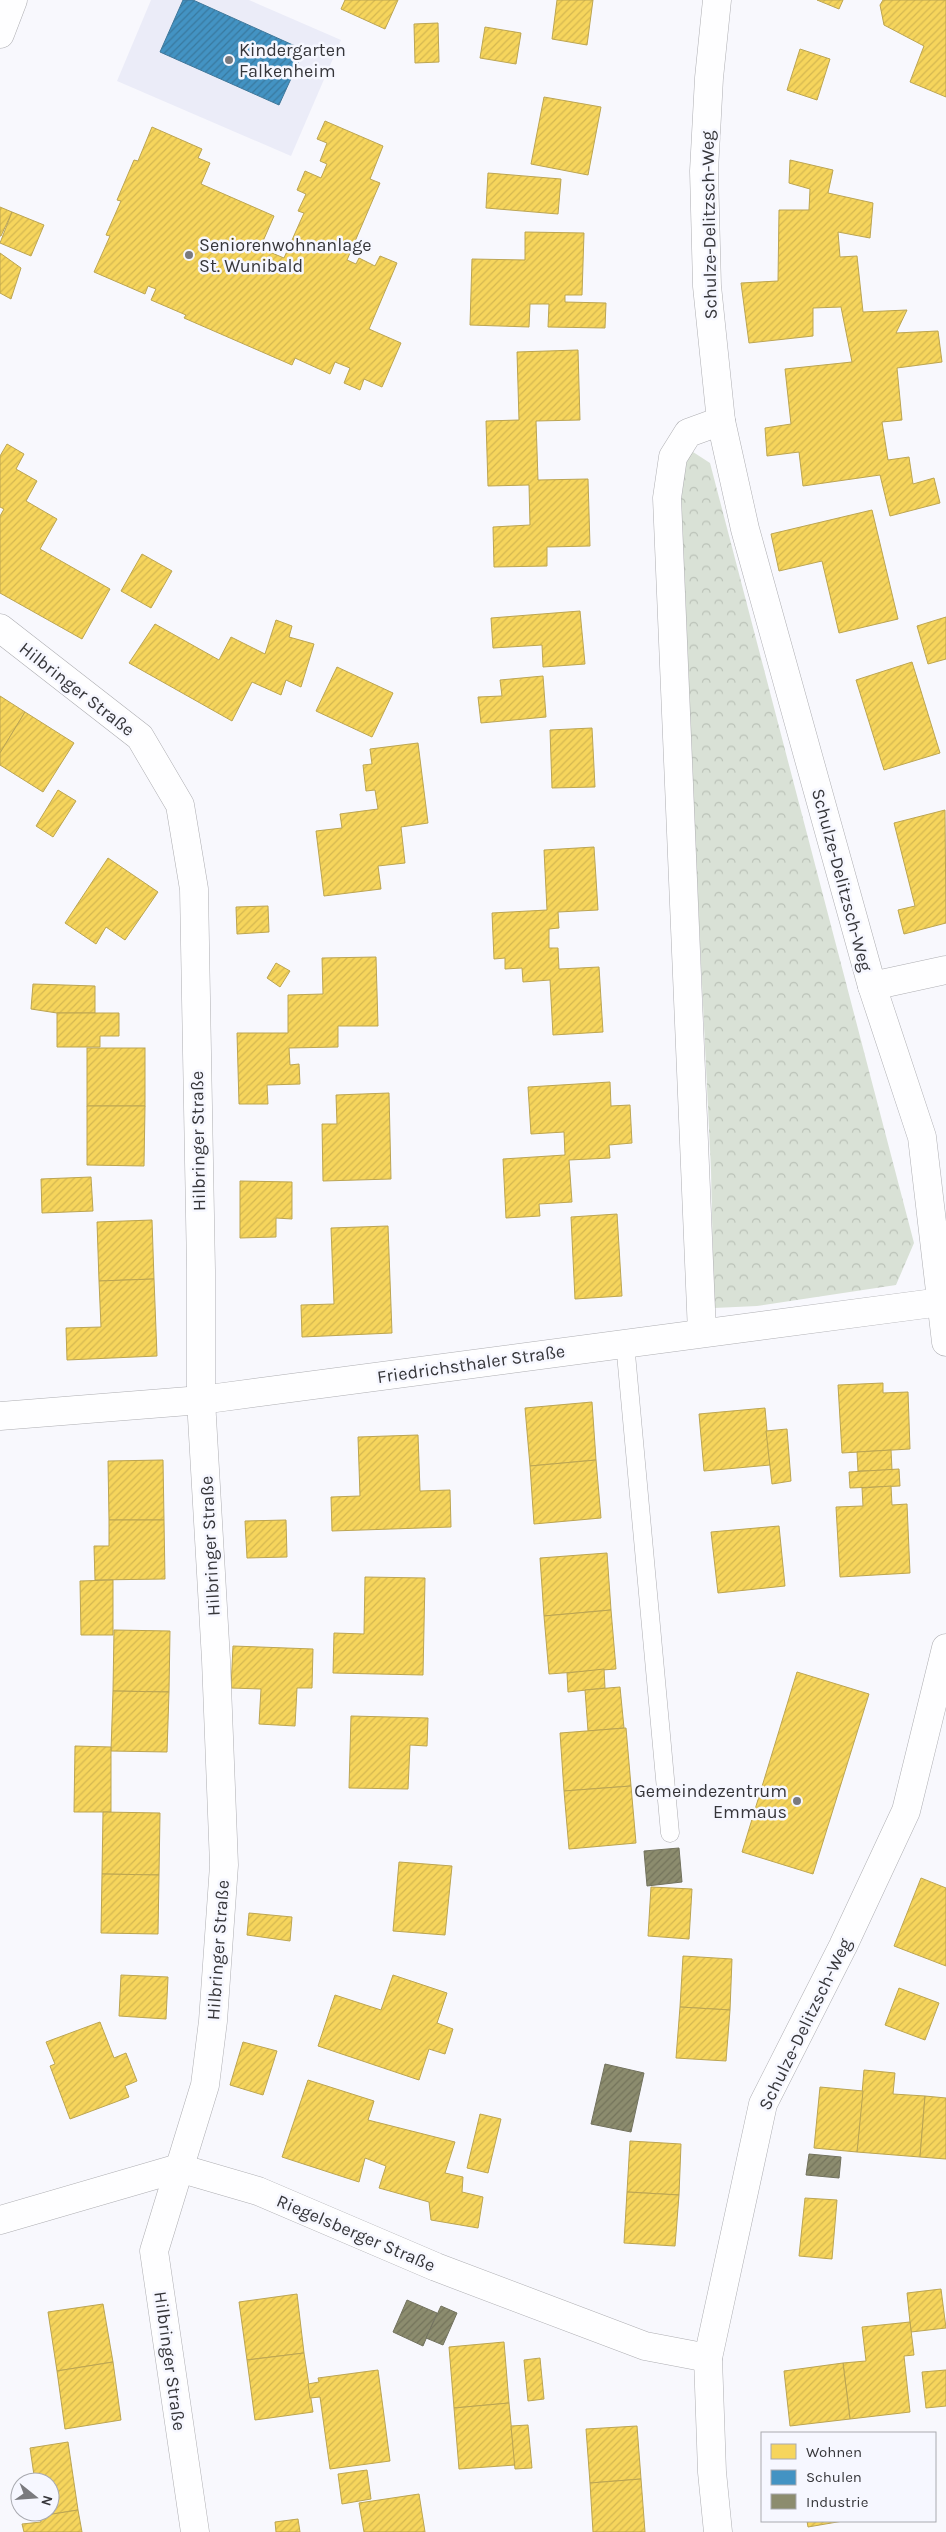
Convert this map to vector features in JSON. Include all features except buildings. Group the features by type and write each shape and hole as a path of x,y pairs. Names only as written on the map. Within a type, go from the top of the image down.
{"street":[{"path":"0,34 12,0"},
{"name":"Schulze-Delitzsch-Weg","path":"718,0 709,78 704,172 707,286 720,420 745,529 872,986 922,1137 946,1342"},
{"path":"702,1333 667,498 673,457 688,433 720,420"},
{"name":"Hilbringer Straße","path":"0,628 140,737 180,805 194,889 201,1270 201,1400 216,1660 224,1865 214,2012 205,2085 154,2251 196,2532"},
{"path":"872,986 946,970"},
{"name":"Friedrichsthaler Straße","path":"0,1416 201,1400 941,1302"},
{"name":"Schulze-Delitzsch-Weg","path":"718,2532 712,2472 708,2358 763,2104 906,1812 946,1648"},
{"path":"0,2220 179,2168"},
{"name":"Riegelsberger Straße","path":"179,2168 258,2191 436,2267 645,2346 708,2358"}],"lane":[{"path":"625,1343 670,1833"}],"shaded area":[{"name":"Kindergarten Falkenheim","path":"151,0 249,0 341,40 291,156 117,81"}],"green space":[{"path":"693,452 710,463 914,1243 896,1285 757,1306 714,1308 711,1170 677,468"}],"place":[{"name":"Kindergarten Falkenheim","path":"229,60"},
{"name":"Seniorenwohnanlage St. Wunibald","path":"189,255"},
{"name":"Gemeindezentrum Emmaus","path":"797,1801"}]}
